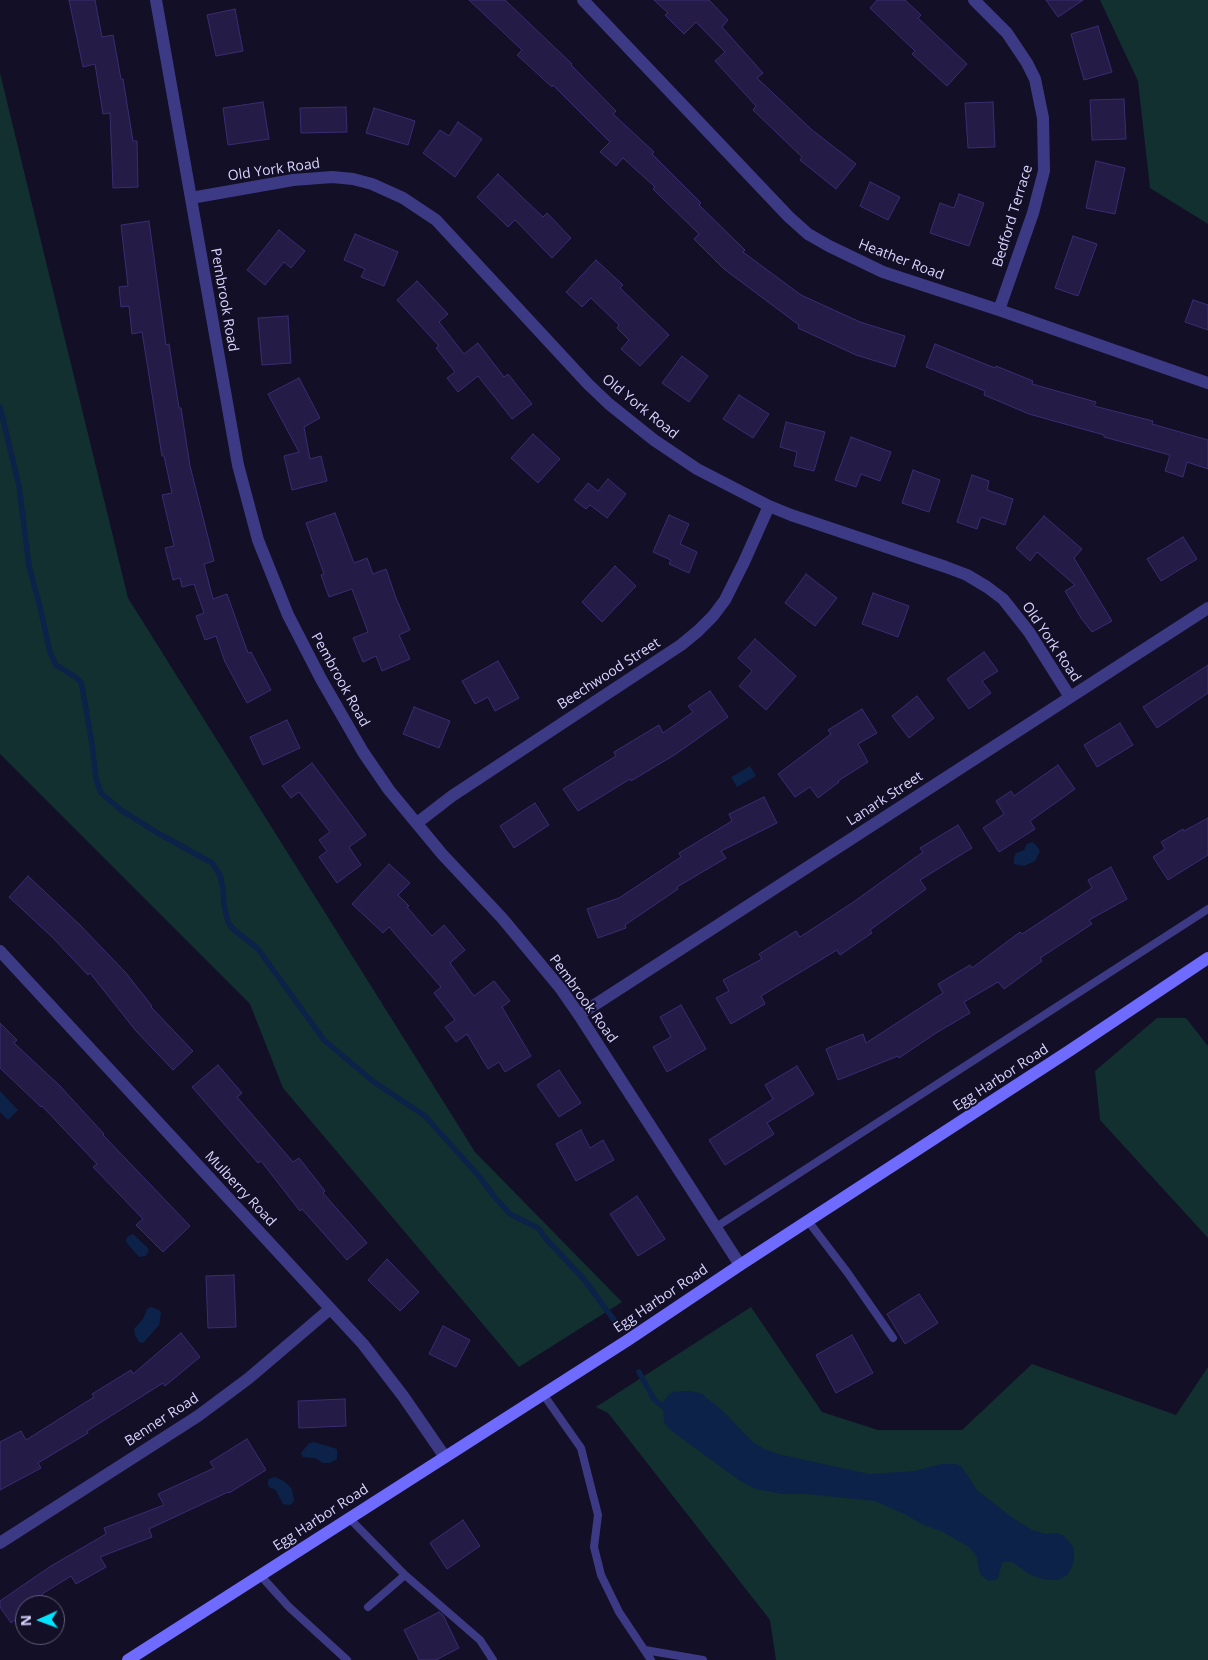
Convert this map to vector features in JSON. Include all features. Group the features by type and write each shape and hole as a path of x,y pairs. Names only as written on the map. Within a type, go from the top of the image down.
{"main road":[{"name":"Egg Harbor Road","path":"128,1660 628,1340 1208,958"}],"street":[{"name":"Pembrook Road","path":"156,0 238,465 258,540 288,615 343,719 389,790 442,854 502,918 560,989 579,1015 740,1265"},
{"name":"Heather Road","path":"583,0 767,195 808,234 883,272 999,310 1208,383"},
{"name":"Bedford Terrace","path":"974,0 1007,33 1022,54 1035,79 1043,118 1044,171 1033,213 999,310"},
{"name":"Old York Road","path":"191,198 294,180 332,177 352,178 372,184 403,198 419,208 446,230 588,384 615,409 654,440 697,469 768,506 946,567 967,575 987,587 1003,599 1029,632 1070,697"},
{"name":"Beechwood Street","path":"417,823 452,796 681,645 698,631 713,616 730,592 768,506"},
{"name":"Lanark Street","path":"579,1015 1208,608"},
{"name":"Mulberry Road","path":"0,951 363,1344 445,1457"},
{"name":"Benner Road","path":"0,1543 198,1416 249,1378 330,1308"}],"lane":[{"path":"716,1226 1208,909"},
{"path":"808,1221 847,1272 892,1338"},
{"path":"543,1394 581,1448 598,1515 594,1547 601,1575 619,1612 651,1660"},
{"path":"349,1518 405,1575 480,1640 493,1660"},
{"path":"260,1575 289,1607 347,1660"},
{"path":"368,1607 405,1575"},
{"path":"645,1650 703,1660"}],"green space":[{"path":"1100,0 1208,0 1208,224 1150,188 1138,81"},
{"path":"0,73 128,598 475,1152 622,1302 519,1367 283,1088 250,1004 0,754"},
{"path":"1157,1018 1186,1018 1208,1046 1208,1238 1100,1120 1095,1071"},
{"path":"751,1307 822,1412 878,1430 962,1430 1032,1364 1176,1415 1208,1367 1208,1660 776,1660 770,1620 608,1413 596,1407"}],"water":[{"path":"750,766 756,776 737,787 731,777"},
{"path":"1032,842 1040,851 1035,861 1024,866 1014,864 1016,853 1024,850 1027,844"},
{"path":"0,1091 18,1110 8,1120 0,1112"},
{"path":"133,1234 149,1250 146,1256 139,1257 126,1242 127,1237"},
{"path":"151,1307 159,1310 161,1313 159,1325 142,1343 139,1342 135,1335 134,1329 143,1319 147,1309"},
{"path":"682,1391 702,1394 722,1410 753,1442 764,1449 778,1454 869,1474 915,1471 941,1464 961,1466 978,1491 1013,1518 1032,1530 1046,1534 1057,1533 1064,1536 1074,1548 1072,1567 1068,1574 1059,1580 1048,1580 1029,1574 1012,1562 1005,1562 1002,1563 998,1579 989,1581 979,1571 977,1558 969,1547 943,1532 875,1501 807,1494 782,1494 756,1489 740,1481 669,1429 664,1422 663,1402 673,1392"},
{"path":"314,1442 337,1449 337,1459 330,1463 323,1463 315,1458 303,1457 301,1453 309,1443"},
{"path":"275,1477 284,1481 292,1489 294,1501 290,1505 283,1504 275,1489 270,1488 268,1485 268,1479"}],"building":[{"path":"69,0 95,0 102,37 113,35 121,79 123,79 133,141 137,141 138,187 113,188 110,113 103,114 95,64 83,67"},
{"path":"469,0 505,0 572,64 616,111 613,114 654,152 652,154 701,203 699,205 745,250 743,252 801,295 860,322 905,336 895,367 856,355 798,328 799,325 724,269 694,239 699,234 653,189 655,187 623,158 616,166 600,152 610,142 553,85 552,87 517,55 522,50"},
{"path":"654,0 709,0 728,20 722,27 763,73 757,78 812,130 856,164 836,189 800,160 802,157 753,110 756,106 715,61 725,52 696,22 684,34 665,15 668,13"},
{"path":"877,0 905,0 921,15 918,18 967,64 947,86 912,54 915,51 870,8"},
{"path":"1046,0 1083,0 1058,17"},
{"path":"235,9 243,51 216,56 207,15"},
{"path":"1098,26 1112,72 1084,80 1071,34"},
{"path":"1124,99 1126,139 1092,140 1090,100"},
{"path":"263,102 269,139 228,145 223,108"},
{"path":"993,102 995,147 968,148 965,103"},
{"path":"346,107 347,132 301,133 300,108"},
{"path":"374,108 415,121 408,145 366,133"},
{"path":"458,122 482,139 455,177 423,153 440,130 449,136"},
{"path":"1096,161 1125,168 1115,214 1086,208"},
{"path":"498,174 543,217 547,213 571,238 552,258 515,220 508,227 477,197"},
{"path":"870,182 900,197 888,220 860,206"},
{"path":"959,194 984,203 969,246 930,233 940,203 954,208"},
{"path":"149,221 166,345 169,344 190,466 214,561 204,564 213,599 227,594 248,653 251,652 271,690 247,703 225,662 216,636 205,640 196,616 204,613 194,584 182,587 180,578 173,580 165,548 174,546 162,495 172,493 164,456 162,456 142,332 132,334 129,306 121,307 119,287 128,286 121,225"},
{"path":"279,230 305,251 291,268 284,262 265,285 247,270"},
{"path":"355,234 398,252 384,286 361,277 365,269 344,260"},
{"path":"1073,236 1097,244 1078,296 1055,288"},
{"path":"596,260 623,285 620,288 669,335 640,366 621,349 629,340 617,328 619,325 591,298 582,307 566,292"},
{"path":"417,281 448,314 439,322 464,354 478,343 504,377 508,374 532,404 512,419 478,376 458,392 447,378 455,372 436,348 439,346 397,300"},
{"path":"1193,300 1208,305 1208,330 1185,322"},
{"path":"288,316 291,363 262,365 258,318"},
{"path":"935,344 1033,381 1032,384 1096,402 1094,406 1153,421 1152,424 1208,440 1208,469 1187,462 1183,477 1165,471 1170,455 1029,414 984,395 985,391 926,367"},
{"path":"682,356 708,376 689,402 662,383"},
{"path":"299,378 320,418 304,427 310,459 321,456 327,481 292,490 284,456 299,452 268,394"},
{"path":"739,395 769,414 753,438 723,419"},
{"path":"786,422 825,432 814,471 794,466 797,452 780,447"},
{"path":"533,434 560,459 538,483 511,458"},
{"path":"851,437 891,452 880,481 861,474 856,487 835,480"},
{"path":"913,470 940,480 929,512 902,503"},
{"path":"972,475 989,481 987,490 1013,499 1005,525 981,517 977,529 957,522"},
{"path":"608,479 626,494 607,518 590,505 586,509 574,500 588,483 598,491"},
{"path":"335,513 354,563 367,558 373,574 386,569 410,630 399,635 410,659 382,671 376,656 363,662 353,638 368,632 352,589 329,597 321,575 324,574 306,523"},
{"path":"669,515 689,524 680,544 697,552 689,573 669,564 671,560 653,552"},
{"path":"1044,516 1082,549 1074,558 1112,621 1092,632 1065,591 1075,585 1037,552 1030,561 1016,548"},
{"path":"1183,537 1197,559 1161,581 1147,559"},
{"path":"615,566 636,586 602,622 582,602"},
{"path":"806,574 837,598 815,626 785,603"},
{"path":"873,593 909,606 898,637 862,624"},
{"path":"755,639 796,676 766,710 739,686 752,671 738,658"},
{"path":"984,652 998,671 982,681 991,693 969,709 947,679"},
{"path":"498,661 519,698 495,711 488,697 475,704 462,681"},
{"path":"1208,665 1208,693 1157,728 1143,707"},
{"path":"710,691 728,717 676,754 631,781 630,779 578,811 563,789 616,756 614,752 659,725 663,733 693,712 688,706"},
{"path":"917,696 934,718 909,738 892,716"},
{"path":"414,707 450,721 439,748 403,734"},
{"path":"862,709 877,733 858,744 868,762 838,781 818,798 810,787 795,797 778,774 831,734 828,730"},
{"path":"287,720 300,748 263,765 250,737"},
{"path":"1120,723 1133,745 1097,767 1084,745"},
{"path":"312,763 366,835 349,847 361,865 337,883 319,857 327,851 319,840 330,832 299,792 291,798 282,786"},
{"path":"1058,765 1075,789 1030,821 1035,829 999,852 983,828 1004,814 996,801 1011,791 1014,796"},
{"path":"764,797 777,823 721,851 726,858 677,887 678,889 625,925 626,928 598,938 587,909 619,898 681,857 679,853 732,821 729,814"},
{"path":"535,803 549,825 514,848 500,826"},
{"path":"1208,818 1208,855 1168,880 1153,857 1165,849 1161,842 1183,829 1184,831"},
{"path":"958,825 972,848 920,880 926,889 870,930 872,933 840,955 837,950 761,996 765,1004 731,1024 716,998 729,991 723,980 762,959 759,954 796,931 800,937 852,903 923,852 920,848"},
{"path":"389,864 410,883 398,895 432,936 444,925 465,950 450,963 474,996 494,981 510,1001 502,1007 531,1056 505,1072 499,1062 488,1069 467,1034 456,1042 445,1027 455,1020 434,993 441,987 389,927 383,933 352,904"},
{"path":"1111,867 1127,899 1089,920 1092,924 1040,958 1042,961 1004,989 998,982 964,1002 970,1013 899,1058 898,1056 838,1080 826,1049 863,1034 866,1043 943,993 938,984 970,965 972,968 1020,932 1022,934 1092,888 1088,880"},
{"path":"28,876 80,925 126,973 151,1007 193,1051 173,1070 136,1031 90,973 88,975 52,937 9,897"},
{"path":"681,1005 706,1049 667,1072 653,1047 671,1037 660,1017"},
{"path":"0,1023 17,1040 14,1043 60,1086 103,1135 190,1226 163,1252 136,1225 143,1219 93,1167 97,1164 42,1106 0,1068"},
{"path":"218,1065 242,1093 237,1097 293,1162 299,1158 325,1191 323,1193 367,1243 347,1260 302,1209 300,1211 261,1161 258,1163 192,1087"},
{"path":"797,1066 814,1094 767,1123 774,1134 725,1165 709,1140 773,1099 765,1085"},
{"path":"559,1070 581,1103 559,1117 537,1085"},
{"path":"581,1130 590,1148 603,1140 614,1160 576,1181 556,1144"},
{"path":"637,1196 665,1239 638,1256 610,1214"},
{"path":"387,1259 419,1292 400,1311 368,1280"},
{"path":"234,1275 236,1327 208,1328 206,1276"},
{"path":"919,1294 938,1323 905,1344 887,1314"},
{"path":"443,1326 470,1340 456,1367 429,1354"},
{"path":"181,1333 200,1357 165,1386 163,1383 87,1431 88,1433 38,1463 41,1468 0,1490 0,1442 21,1431 26,1440 94,1397 92,1394 131,1370 133,1374"},
{"path":"852,1335 873,1373 836,1393 816,1355"},
{"path":"345,1399 346,1426 299,1428 298,1401"},
{"path":"247,1439 266,1470 229,1493 149,1529 152,1537 100,1557 106,1567 76,1584 71,1576 43,1595 15,1595 15,1620 11,1623 0,1607 0,1601 51,1566 106,1534 104,1528 164,1505 158,1494 214,1468 210,1462"},
{"path":"463,1520 480,1546 447,1569 430,1543"},
{"path":"439,1612 443,1615 459,1648 436,1660 419,1660 404,1630"}],"waterway":[{"path":"0,407 19,486 29,566 50,652 56,665 74,676 80,681 82,686 96,779 101,793 121,810 212,863 220,875 228,922 232,928 258,949 324,1040 374,1082 425,1116 510,1214 538,1228 583,1278 614,1320"},
{"path":"639,1372 654,1399 669,1412"}]}
